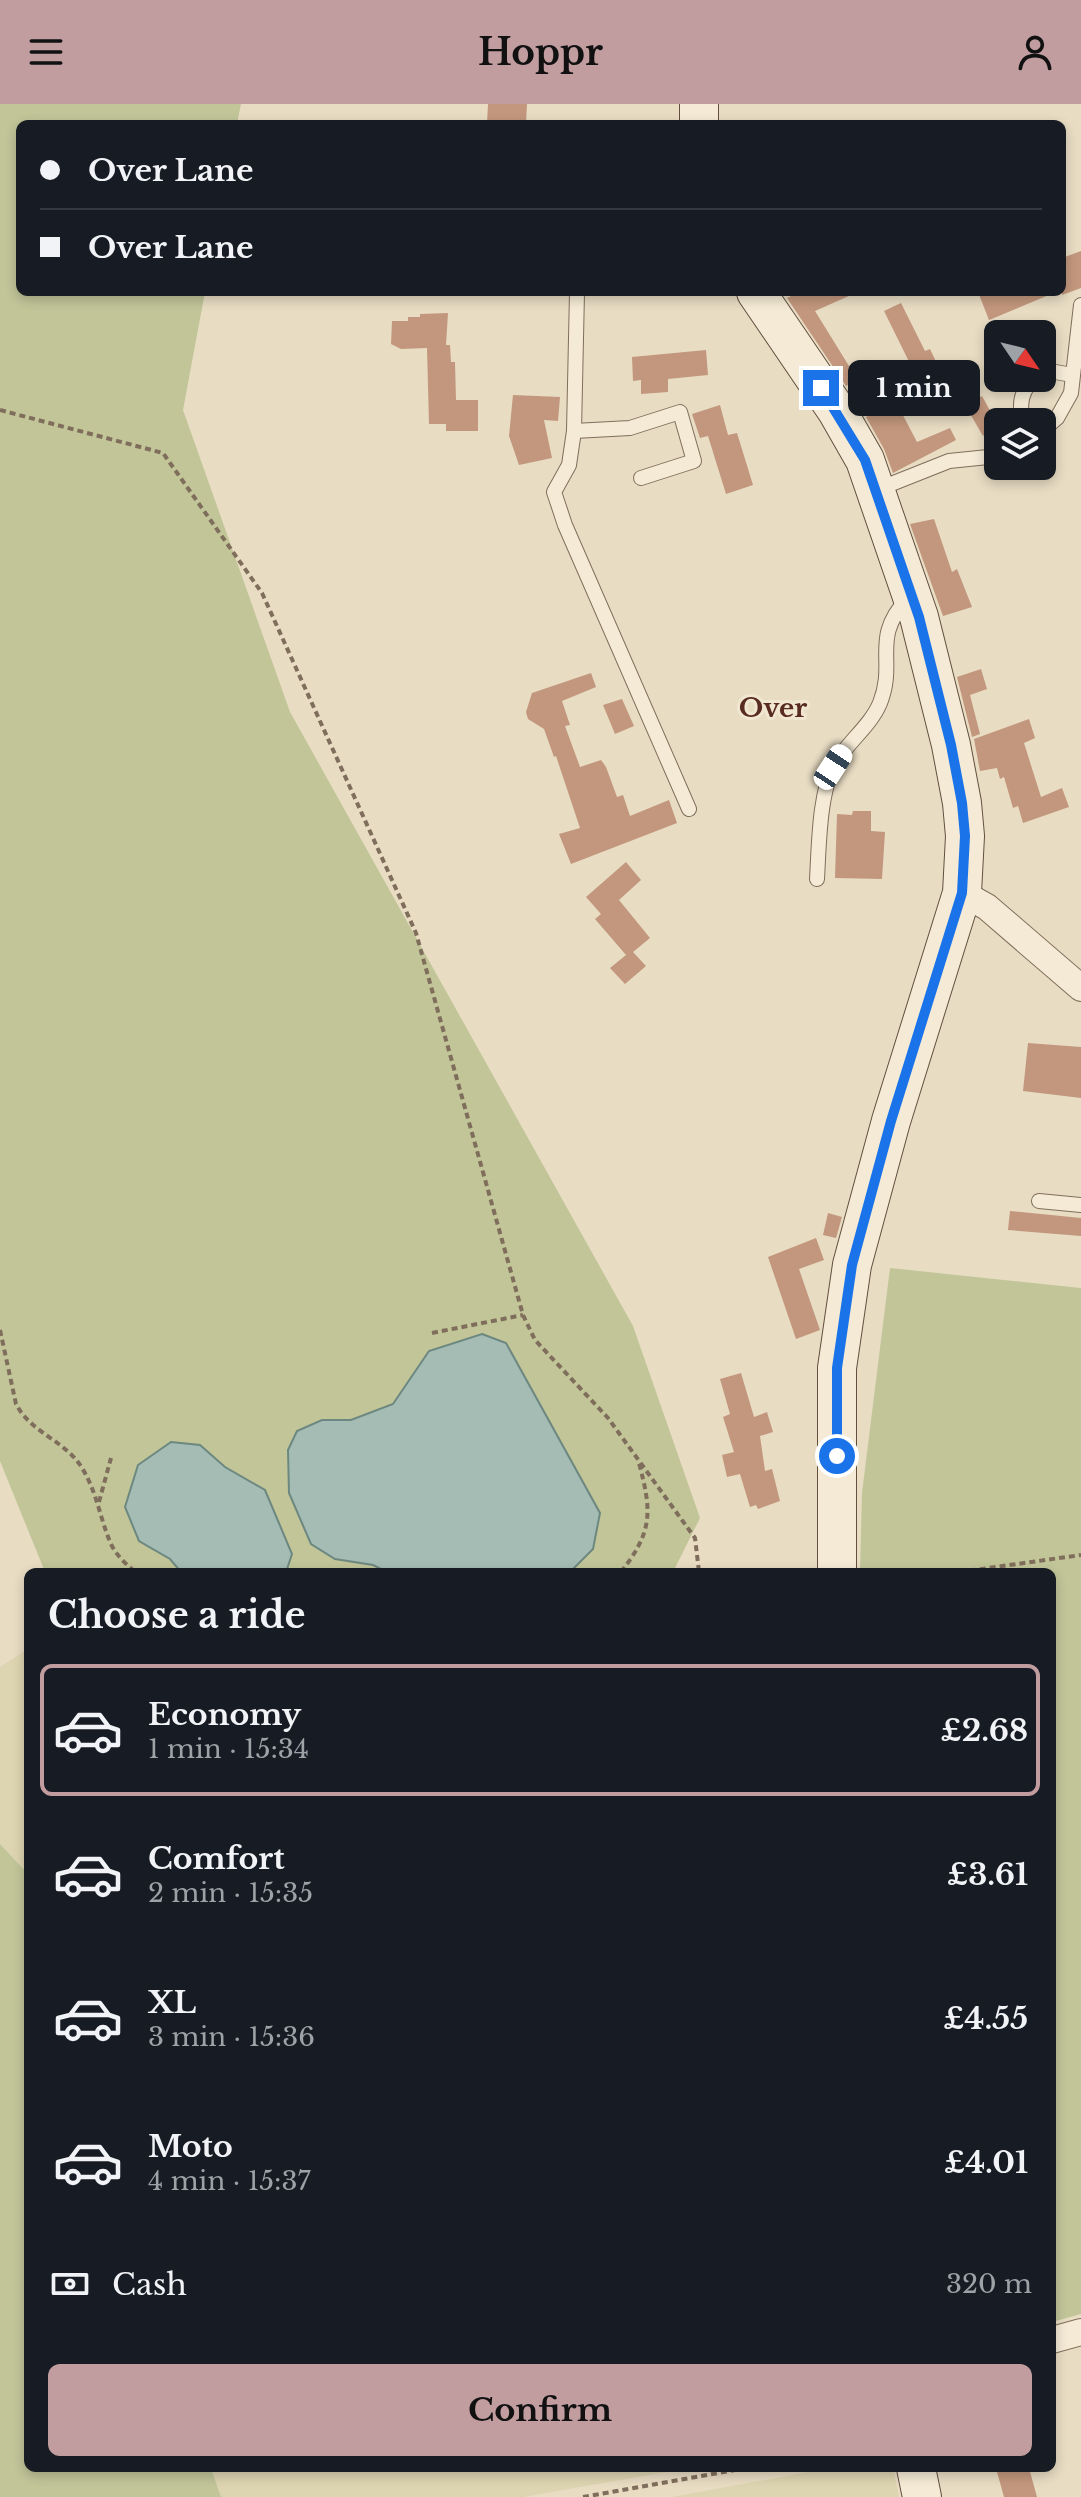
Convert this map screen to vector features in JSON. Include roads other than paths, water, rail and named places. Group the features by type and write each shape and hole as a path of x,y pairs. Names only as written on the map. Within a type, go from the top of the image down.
{"street":[{"path":"759,296 851,402 865,460 911,595 951,745 965,836 962,893 891,1121 852,1265 837,1368 837,1568"},
{"path":"962,893 987,907 1081,988"},
{"path":"1056,2339 1081,2332"},
{"path":"917,2472 922,2497"}],"lane":[{"path":"577,296 574,431 569,465 554,492 565,525 689,809"},
{"path":"1056,419 1071,393 1081,305"},
{"path":"1056,372 1072,375"},
{"path":"574,431 630,428 680,412 694,461 641,478"},
{"path":"876,490 949,461 984,457"},
{"path":"817,879 822,811 833,767 880,704 885,686 886,633 891,619 911,595"},
{"path":"1039,1201 1081,1205"}],"water":[{"path":"482,1334 506,1343 600,1513 593,1549 574,1568 379,1568 335,1559 311,1544 289,1493 288,1450 297,1431 322,1420 351,1420 393,1404 429,1351"},
{"path":"171,1442 200,1445 225,1467 265,1490 292,1554 287,1568 178,1568 170,1559 139,1541 125,1507 138,1465"}],"district":[{"name":"Over","path":"773,708"}]}
